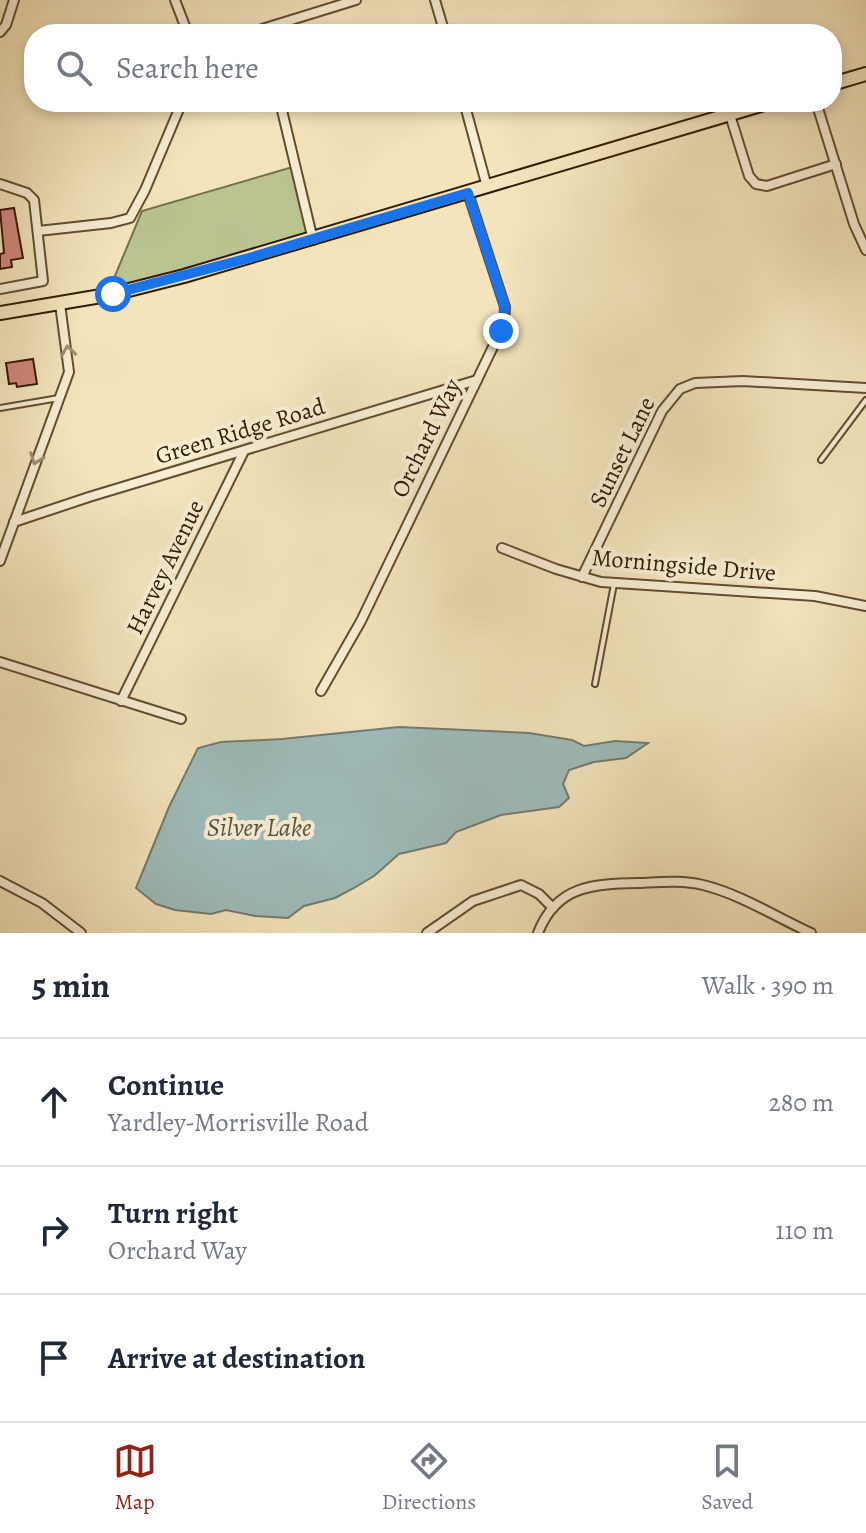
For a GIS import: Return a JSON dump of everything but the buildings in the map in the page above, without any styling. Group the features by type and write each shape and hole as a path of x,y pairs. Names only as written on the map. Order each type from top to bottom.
{"main road":[{"path":"842,81 866,74"},
{"path":"0,313 143,286 313,240 739,112"}],"street":[{"path":"0,32 6,25 14,0"},
{"path":"175,0 184,24"},
{"path":"278,24 356,0"},
{"path":"435,0 442,24"},
{"path":"38,231 130,218 178,112"},
{"path":"282,112 313,240"},
{"path":"467,112 487,187"},
{"path":"819,112 854,224 866,250"},
{"path":"730,115 749,176 756,184 767,186 836,164"},
{"path":"0,184 27,193 34,200 43,281 0,289"},
{"name":"Orchard Way","path":"321,691 361,621 501,331 505,307 468,193"},
{"path":"0,561 69,372 70,361 60,304"},
{"name":"Green Ridge Road","path":"14,522 477,380"},
{"name":"Sunset Lane","path":"582,577 662,411 680,389 695,383 743,381 866,388"},
{"name":"Harvey Avenue","path":"121,701 244,451"},
{"name":"Morningside Drive","path":"502,548 582,577 614,584 815,596 866,606"},
{"path":"0,662 181,719"},
{"path":"0,881 42,903 81,933"},
{"path":"538,933 553,908 578,890 596,884 692,883 717,889 811,933"},
{"path":"427,933 473,901 521,885 539,894 553,908"},
{"path":"784,933 789,923"}],"lane":[{"path":"0,408 59,398"},
{"path":"821,460 866,400"},
{"path":"595,684 614,584"}],"green space":[{"path":"296,166 313,240 107,295 142,211"}],"water":[{"name":"Silver Lake","path":"399,727 529,733 572,740 584,746 615,741 648,743 626,758 594,762 569,770 563,784 569,798 559,807 501,815 456,832 446,843 399,854 374,876 354,888 335,898 304,906 288,918 226,910 211,914 175,910 156,904 136,888 169,807 198,748 221,742"}],"route":[{"path":"113,294 249,258 468,193 505,307 501,331"}]}
